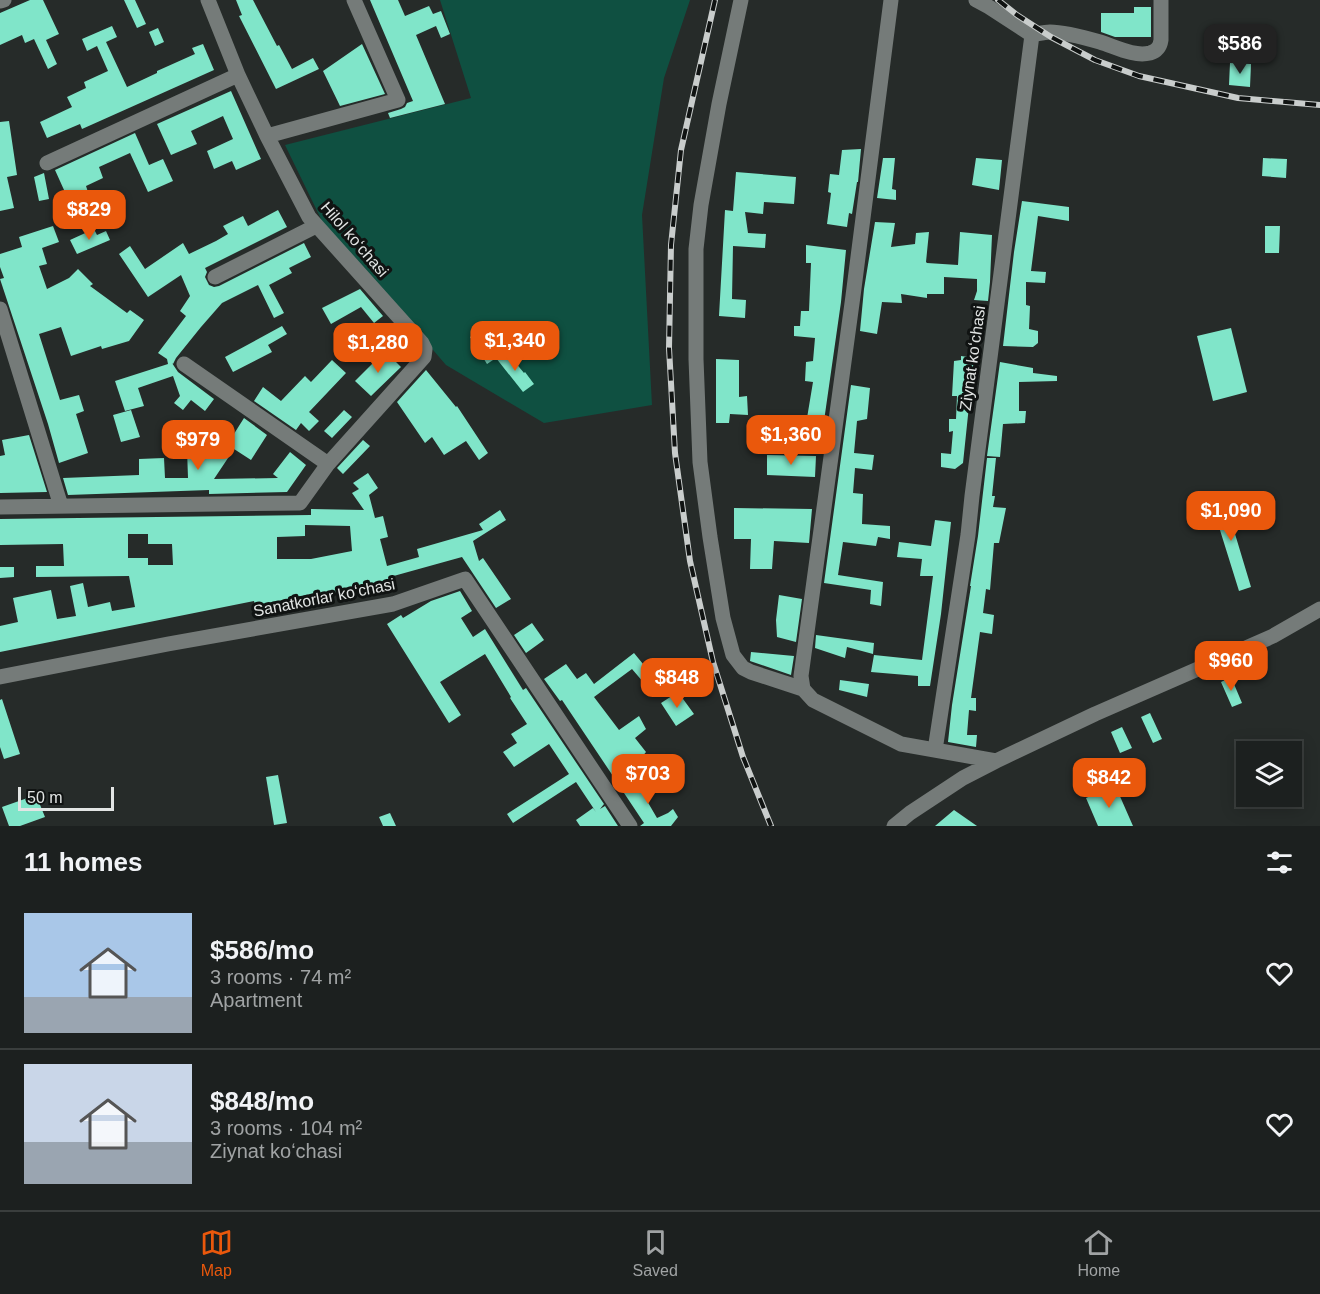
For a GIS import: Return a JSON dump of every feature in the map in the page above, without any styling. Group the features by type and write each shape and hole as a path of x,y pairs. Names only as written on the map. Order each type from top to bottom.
{"street":[{"name":"Hilol koʻchasi","path":"208,0 238,75 309,217 425,349 424,357 328,464"},
{"path":"267,136 398,100 354,0"},
{"path":"741,0 717,115 701,205 696,249 696,358 700,462 723,618 733,655 743,668 803,689 813,700 901,744 996,761"},
{"path":"803,689 801,676 891,0"},
{"path":"976,0 1032,36 1054,32 1099,42 1131,53 1143,54 1152,53 1160,46 1161,0"},
{"name":"Ziynat koʻchasi","path":"935,750 968,535 1032,36"},
{"path":"47,163 238,75"},
{"path":"215,277 316,226"},
{"path":"0,309 62,506"},
{"path":"0,507 300,503 328,464 184,364"},
{"name":"Sanatkorlar koʻchasi","path":"0,677 393,604 465,579 630,826"},
{"path":"894,826 963,778 996,761 1095,714 1273,636 1320,609"}],"green space":[{"path":"440,0 690,0 664,78 642,215 652,405 544,423 446,365 322,221 285,145 471,98"}],"building":[{"path":"30,0 43,0 59,34 46,40 57,64 48,69 34,39 25,43 22,35 0,45 0,13"},
{"path":"124,0 135,0 146,24 137,28"},
{"path":"236,0 253,0 292,69 313,58 319,69 276,89 239,16 242,15"},
{"path":"370,0 398,0 405,16 429,6 433,14 441,11 450,34 441,38 436,26 416,35 445,104 390,118 388,113 401,109 413,101"},
{"path":"1134,7 1151,7 1151,37 1115,37 1101,32 1101,13 1134,13"},
{"path":"112,26 117,37 106,42 127,87 195,54 192,48 203,44 214,70 82,129 80,124 47,138 40,122 72,107 67,97 86,88 84,82 108,71 97,46 87,51 82,39"},
{"path":"158,28 164,42 155,46 149,32"},
{"path":"362,44 385,94 340,106 323,71"},
{"path":"1230,63 1251,64 1250,87 1229,85"},
{"path":"231,91 261,159 236,170 232,161 214,169 207,151 233,139 223,116 191,131 197,144 171,155 157,124"},
{"path":"9,121 17,175 7,177 14,208 0,211 0,122"},
{"path":"135,133 149,165 163,159 173,181 148,192 130,153 99,167 103,178 86,186 88,192 69,201 55,170"},
{"path":"861,149 858,182 847,227 827,224 831,193 828,192 830,174 839,175 842,150"},
{"path":"883,158 895,158 892,189 896,190 896,200 877,198"},
{"path":"976,158 1002,160 999,190 972,185"},
{"path":"1263,158 1287,159 1286,178 1262,176"},
{"path":"736,172 796,177 794,204 764,202 763,214 745,212 748,233 766,234 765,248 733,246 732,299 746,300 745,318 719,316 725,210 733,211"},
{"path":"44,173 49,199 39,201 34,177"},
{"path":"1022,201 1069,207 1069,221 1038,216 1031,271 1046,272 1045,283 1026,282 1026,305 1030,306 1029,329 1038,331 1038,343 1033,347 1003,346"},
{"path":"278,210 287,227 205,268 207,272 205,277 209,285 219,286 304,243 311,257 289,268 292,273 269,285 284,313 274,318 258,285 222,303 176,358 172,363 178,372 214,399 205,411 191,400 183,410 174,403 180,396 173,376 138,388 144,406 125,411 115,381 168,364 167,359 158,353 186,316 180,311 190,296 181,275 148,297 119,254 130,246 145,269 183,243 189,254 216,241 228,234 223,226 243,216 248,226"},
{"path":"875,222 895,223 891,247 915,244 916,233 929,232 927,263 958,265 960,232 992,235 988,301 974,300 977,279 944,277 944,294 927,294 927,298 901,294 902,303 882,302 877,334 860,331"},
{"path":"53,226 59,242 42,248 47,264 39,266 47,289 69,278 78,269 93,284 90,286 127,313 130,310 144,320 129,341 102,349 101,346 71,356 61,327 39,334 60,400 79,395 84,411 76,414 88,453 59,463 0,279 4,278 0,267 0,254 22,247 19,237"},
{"path":"1265,226 1280,226 1279,253 1265,253"},
{"path":"94,229 97,235 106,231 110,240 77,254 70,240"},
{"path":"806,245 846,250 824,421 807,418 813,382 805,381 806,362 813,361 815,338 794,336 794,326 800,326 801,311 809,311 811,263 806,263"},
{"path":"360,289 383,316 374,323 361,307 331,324 322,308"},
{"path":"282,326 287,334 268,345 272,352 233,372 225,357"},
{"path":"1231,328 1247,392 1213,401 1197,336"},
{"path":"480,331 496,358 487,364 470,337"},
{"path":"385,351 401,367 371,396 355,381"},
{"path":"506,351 534,384 523,392 496,358"},
{"path":"961,356 974,358 963,463 955,469 941,467 941,453 951,454 953,431 949,432 949,419 956,419 957,396 952,396 954,361 961,360"},
{"path":"716,359 739,360 739,397 747,396 748,415 730,414 729,423 716,423"},
{"path":"332,360 346,373 309,412 319,421 309,431 301,423 296,430 254,401 263,387 281,401 305,376 311,382"},
{"path":"1000,362 1033,368 1033,373 1057,376 1057,381 1019,382 1019,411 1026,411 1025,423 1003,424 1000,457 987,456"},
{"path":"426,370 457,406 488,453 479,460 466,441 444,455 432,437 425,443 397,402"},
{"path":"851,385 870,388 867,419 857,421 854,453 874,455 872,470 855,468 853,493 863,494 862,524 890,526 890,539 878,537 876,546 843,542 838,575 883,582 881,606 870,604 871,590 824,583"},
{"path":"131,410 140,437 121,442 113,415"},
{"path":"344,410 352,417 332,438 324,431"},
{"path":"244,418 267,435 251,460 234,449 214,479 278,478 273,474 290,452 306,465 287,492 209,494 209,490 68,495 63,478 139,475 139,459 164,458 165,478 188,478 187,449 207,448 220,429 232,437"},
{"path":"29,435 47,492 0,493 0,456 5,455 2,440"},
{"path":"363,440 370,446 343,474 337,468"},
{"path":"767,455 816,456 815,477 767,475"},
{"path":"987,458 996,458 993,507 1006,508 999,543 994,543 990,590 986,589 983,613 994,615 992,634 980,632 971,698 976,698 976,711 969,710 967,735 977,735 976,747 948,742"},
{"path":"368,473 378,488 369,495 375,518 383,516 388,537 380,539 387,566 419,557 417,549 483,530 479,524 500,510 506,520 473,541 479,561 483,558 511,599 496,608 462,557 390,577 390,580 320,597 319,592 255,606 254,601 0,652 0,626 18,622 13,598 51,590 57,619 76,616 70,586 83,583 88,607 110,602 112,611 135,607 129,576 36,577 36,566 64,566 63,544 0,545 0,519 311,515 311,509 364,510 352,493 359,489 353,483","holes":["305,525 350,526 352,551 311,559 277,559 277,537 305,536","128,534 148,534 148,544 172,544 173,565 148,565 148,558 128,558"]},
{"path":"1223,494 1251,587 1239,591 1210,498"},
{"path":"734,508 812,509 809,543 774,541 772,569 750,569 751,539 734,539"},
{"path":"935,520 951,522 930,686 918,686 918,676 871,672 874,655 922,660 933,576 920,576 922,559 897,557 899,542 931,546"},
{"path":"0,567 14,567 14,577 0,578"},
{"path":"460,591 472,611 461,618 473,637 485,629 523,690 526,688 604,804 600,809 605,806 618,826 580,826 576,820 593,808 596,812 576,782 513,823 507,814 569,774 549,744 514,767 503,752 517,743 511,734 527,724 485,654 440,682 461,715 449,723 387,624 401,615 403,618 431,601"},
{"path":"779,595 802,599 796,642 777,637 776,620"},
{"path":"532,623 544,640 526,653 514,635"},
{"path":"816,635 874,643 873,654 847,647 845,658 815,648"},
{"path":"751,652 794,656 791,675 750,661"},
{"path":"634,653 652,675 644,683 632,669 594,697 619,730 639,716 646,729 635,738 646,752 619,785 562,700 560,701 544,679 566,664 577,679 586,673 594,684"},
{"path":"1231,677 1242,703 1232,707 1221,682"},
{"path":"840,680 869,684 867,697 839,690"},
{"path":"678,692 694,714 676,726 661,703"},
{"path":"2,699 20,754 4,759 0,747 0,700"},
{"path":"1150,713 1162,739 1153,743 1141,717"},
{"path":"1122,727 1132,748 1120,753 1111,732"},
{"path":"278,775 287,823 274,825 266,777"},
{"path":"650,776 657,787 643,794 657,818 673,809 678,817 671,826 640,826 644,823 624,793"},
{"path":"1115,785 1133,826 1098,826 1086,798"},
{"path":"36,795 45,817 20,826 9,826 2,807"},
{"path":"954,810 977,826 935,826"},
{"path":"390,813 396,826 383,826 379,817"}],"railway":[{"path":"715,0 681,150 671,245 669,348 675,453 690,561 713,662 743,757 771,826"},
{"path":"998,0 1051,37 1095,60 1139,76 1238,98 1320,105"}]}
